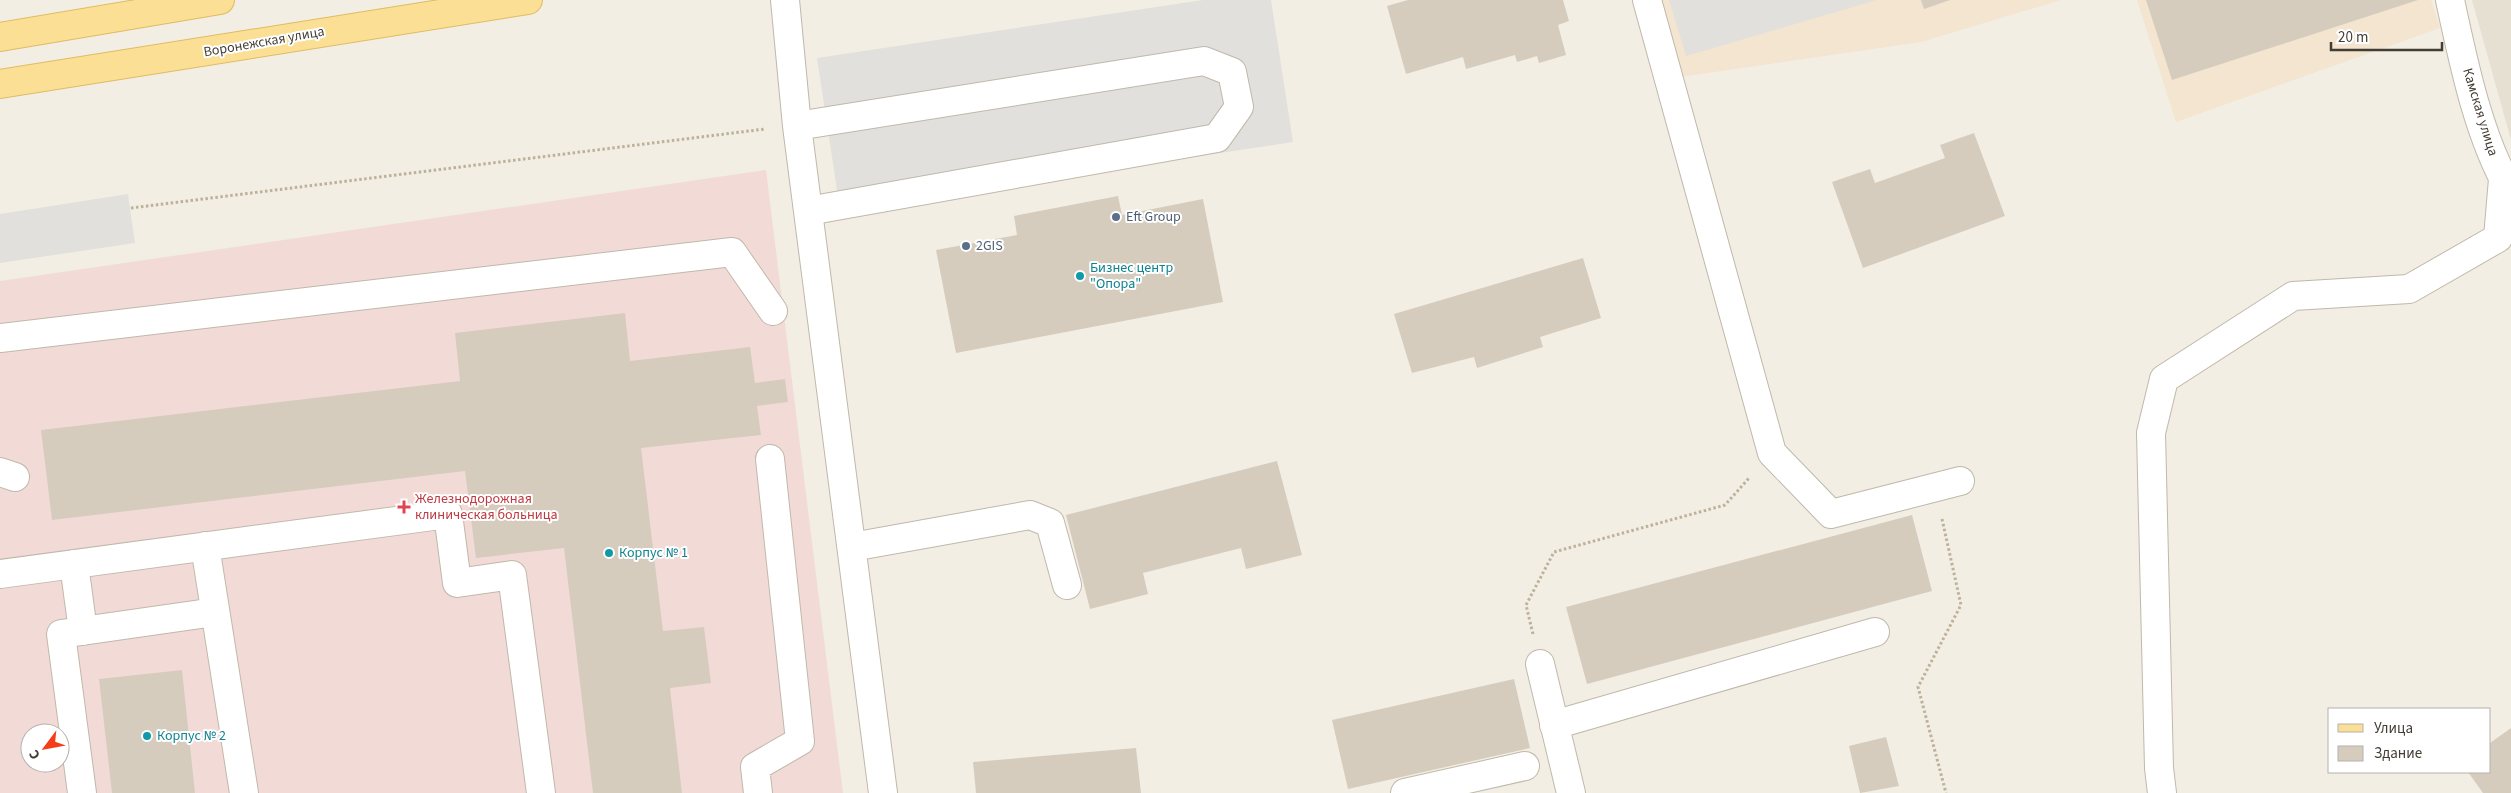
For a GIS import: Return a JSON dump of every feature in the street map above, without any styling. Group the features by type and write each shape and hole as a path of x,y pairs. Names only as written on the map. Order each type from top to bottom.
{"main road":[{"path":"0,37 220,0"},
{"name":"Воронежская улица","path":"0,84 528,0"}],"street":[{"path":"785,0 797,126 883,793"},
{"path":"1647,0 1772,453 1831,514 1960,481"},
{"name":"Камская улица","path":"2450,0 2459,41 2487,142 2507,186"},
{"path":"797,126 1204,61 1232,72 1239,107 1217,138 808,211"},
{"path":"2162,793 2159,768 2151,433 2164,378 2293,296 2409,289 2505,246 2507,186"},
{"path":"0,338 732,252 773,312"},
{"path":"758,793 755,767 800,741 770,459"},
{"path":"0,574 448,514 456,583 512,575 541,793"},
{"path":"852,547 1030,515 1050,523 1067,585"},
{"path":"205,546 244,793"},
{"path":"74,564 83,631"},
{"path":"82,793 61,634 215,612"},
{"path":"1554,725 1876,632"},
{"path":"1540,664 1571,793"},
{"path":"1406,793 1525,766"}],"path":[{"path":"131,208 797,126"},
{"path":"1540,664 1526,605 1554,552 1725,505 1772,453"},
{"path":"1934,487 1961,605 1918,687 1946,793"}],"shaded area":[{"path":"1203,0 1271,0 1293,142 840,210 817,58"},
{"path":"1652,0 2061,0 1921,42 1680,77"},
{"path":"1669,0 1877,0 1686,56"},
{"path":"2137,0 2431,0 2440,28 2176,122"},
{"path":"2472,0 2511,0 2511,140"},
{"name":"Железнодорожная клиническая больница","path":"766,170 843,793 0,793 0,281"},
{"path":"128,194 135,243 0,263 0,214"}],"building":[{"path":"1408,0 1563,0 1569,21 1558,25 1566,55 1539,63 1537,56 1517,62 1515,55 1466,69 1463,57 1406,74 1387,6"},
{"path":"1921,0 1950,0 1924,9"},
{"path":"2146,0 2418,0 2172,80"},
{"path":"1974,133 2005,216 1863,268 1832,182 1870,169 1875,183 1945,158 1940,145"},
{"name":"Бизнес центр \"Опора\"","path":"1118,196 1122,215 1203,199 1223,302 956,353 936,250 1017,235 1014,216"},
{"path":"1583,258 1601,318 1540,337 1543,347 1477,368 1474,357 1412,373 1394,314"},
{"name":"Корпус № 1","path":"625,313 630,361 750,347 755,383 785,379 788,402 757,406 761,435 641,448 663,631 704,627 711,683 670,688 682,793 593,793 564,548 476,558 465,471 52,520 41,430 460,381 455,333"},
{"path":"1277,461 1302,555 1246,569 1241,548 1143,573 1148,594 1090,609 1066,515"},
{"path":"1912,515 1932,591 1587,684 1566,607"},
{"name":"Корпус № 2","path":"182,670 195,793 112,793 99,679"},
{"path":"1514,679 1530,748 1348,789 1332,720"},
{"path":"2511,728 2511,793 2483,793 2469,773 2491,773 2491,742"},
{"path":"1886,737 1899,786 1860,793 1849,746"},
{"path":"1136,748 1141,793 976,793 973,762"}],"place":[{"name":"Eft Group","path":"1116,217"},
{"name":"2GIS","path":"966,246"},
{"name":"Бизнес центр \"Опора\"","path":"1080,276"},
{"name":"Железнодорожная клиническая больница","path":"404,507"},
{"name":"Корпус № 1","path":"609,553"},
{"name":"Корпус № 2","path":"147,736"}]}
